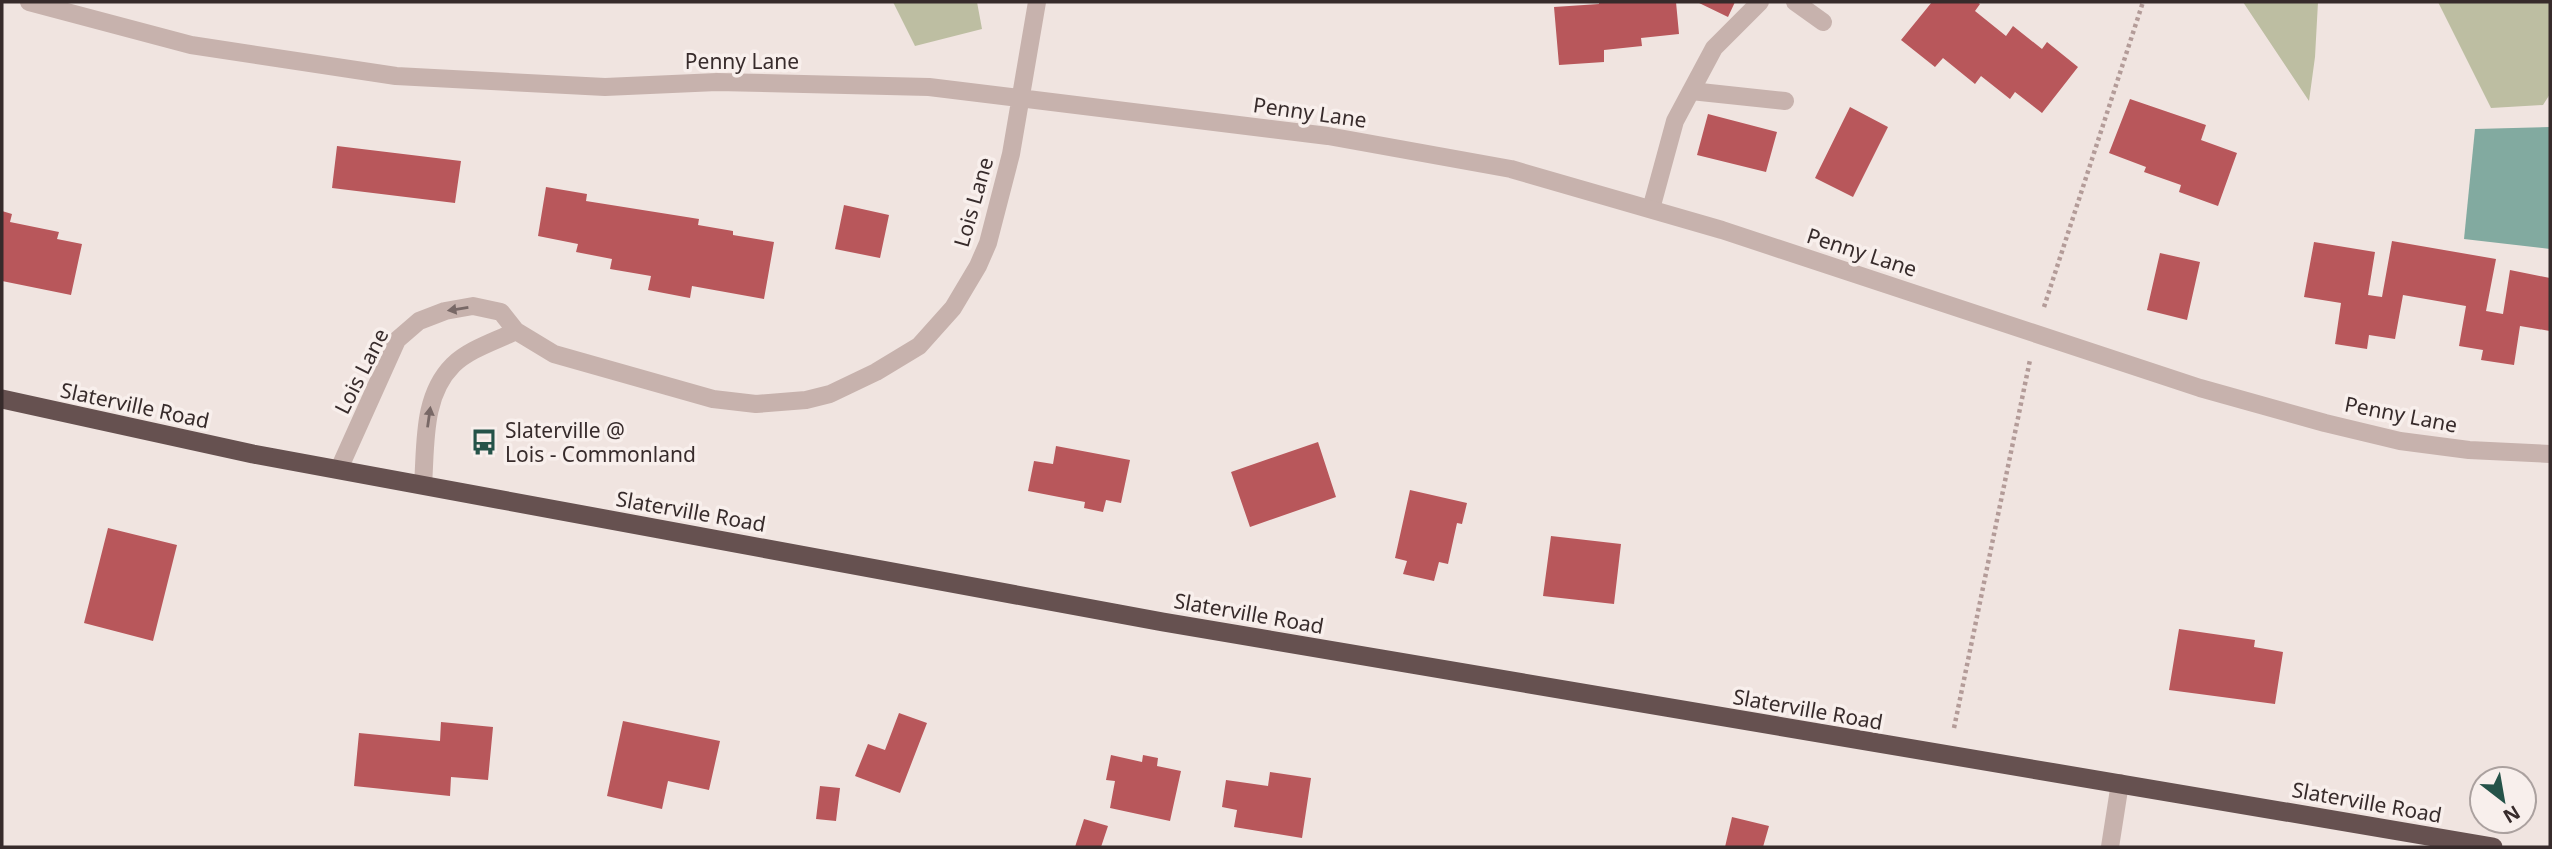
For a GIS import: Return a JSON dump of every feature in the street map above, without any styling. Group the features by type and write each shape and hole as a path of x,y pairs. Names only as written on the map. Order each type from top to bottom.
{"highway":[{"name":"Slaterville Road","path":"2,399 253,454 1163,622 2493,847"}],"street":[{"name":"Penny Lane","path":"30,2 191,45 396,76 605,87 717,82 929,87 1328,135 1511,169 1651,209 2200,388 2325,423 2400,441 2469,450 2550,454"},
{"name":"Lois Lane","path":"339,469 397,340 419,321 445,311 473,306 501,312 516,331 554,354 713,399 756,404 806,400 830,394 876,372 919,346 953,308 988,243 1011,154 1037,2"},
{"path":"1651,209 1675,121 1714,48 1760,2"},
{"path":"1795,2 1823,22"},
{"path":"1691,91 1786,101"},
{"path":"423,485 429,409 438,384 454,364 516,331"},
{"path":"2109,847 2120,783"}],"path":[{"path":"1948,756 2035,333 2143,2"}],"green space":[{"path":"893,2 977,2 982,29 915,46"},
{"path":"2243,2 2318,2 2309,101"},
{"path":"2438,2 2550,2 2550,94 2543,105 2491,108"}],"water":[{"path":"2550,127 2550,249 2464,239 2475,129"}],"building":[{"path":"1599,2 1676,2 1679,34 1641,38 1642,46 1604,50 1604,62 1559,65 1554,7"},
{"path":"1697,2 1735,2 1728,17"},
{"path":"1932,2 1977,2 1980,4 1975,11 2006,36 2013,26 2042,49 2047,42 2078,67 2042,113 2015,92 2010,99 1981,76 1975,84 1943,58 1935,67 1901,40"},
{"path":"2130,99 2206,125 2201,140 2237,153 2218,206 2179,192 2181,185 2144,172 2146,167 2109,153"},
{"path":"1850,107 1888,127 1853,197 1815,178"},
{"path":"1708,114 1777,132 1766,172 1697,155"},
{"path":"337,146 461,161 455,203 332,188"},
{"path":"546,187 587,194 586,201 699,219 698,225 733,231 733,235 774,242 764,299 692,286 690,298 648,290 651,276 610,269 612,259 576,252 578,244 538,236"},
{"path":"844,205 889,215 880,258 835,249"},
{"path":"2,211 12,214 10,222 59,232 57,239 82,244 71,295 2,281"},
{"path":"2392,241 2496,259 2486,311 2503,314 2510,270 2550,278 2550,331 2520,326 2514,365 2481,360 2483,350 2459,346 2466,306 2403,295 2395,339 2369,335 2367,349 2335,344 2341,303 2304,297 2314,242 2375,252 2368,295 2382,297"},
{"path":"2160,253 2200,262 2187,320 2147,310"},
{"path":"1318,442 1336,497 1250,527 1231,472"},
{"path":"1056,446 1130,460 1121,503 1106,500 1103,512 1084,508 1085,502 1028,491 1034,461 1053,464"},
{"path":"1410,490 1467,503 1462,524 1457,523 1448,564 1439,562 1434,581 1403,574 1407,561 1395,558"},
{"path":"108,528 177,545 153,641 84,623"},
{"path":"1551,536 1621,544 1614,604 1543,596"},
{"path":"2179,629 2255,640 2254,647 2283,652 2275,704 2169,690"},
{"path":"899,713 927,723 900,793 855,776 868,744 885,750"},
{"path":"623,721 720,741 709,790 668,781 662,809 607,796"},
{"path":"441,722 493,727 488,780 451,777 450,796 354,786 359,733 440,741"},
{"path":"1111,755 1142,762 1143,755 1158,758 1157,766 1181,771 1170,821 1110,808 1115,781 1106,780"},
{"path":"1270,772 1311,778 1302,838 1234,827 1237,810 1222,807 1226,780 1268,786"},
{"path":"820,786 840,788 836,821 816,819"},
{"path":"1732,817 1769,826 1763,847 1725,847"},
{"path":"1084,819 1108,826 1101,847 1075,847"}],"place":[{"name":"Slaterville @ Lois - Commonland","path":"484,442"}]}
